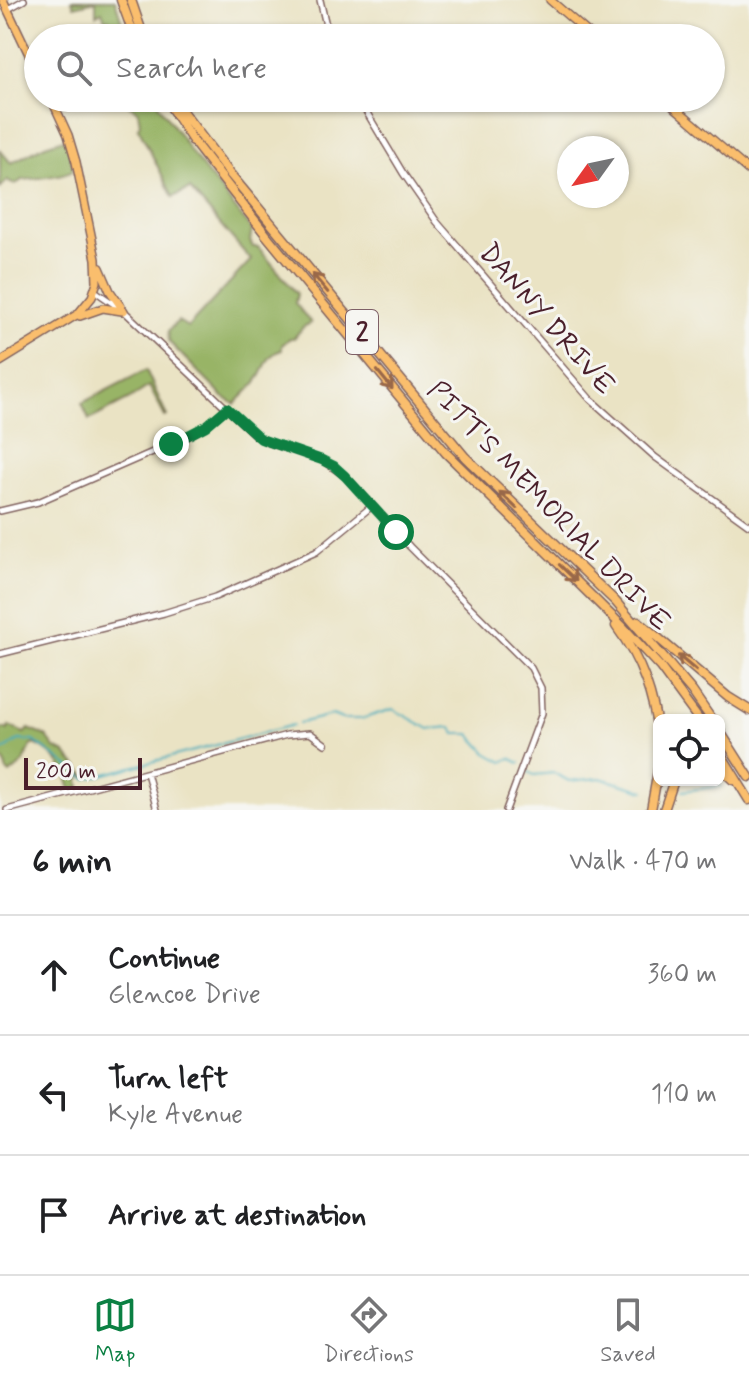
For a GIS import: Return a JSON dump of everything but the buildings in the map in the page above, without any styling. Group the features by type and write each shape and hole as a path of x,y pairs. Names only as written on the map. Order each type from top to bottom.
{"highway":[{"path":"121,0 130,24"},
{"path":"131,0 139,24"},
{"name":"PITT'S MEMORIAL DRIVE","path":"174,112 267,236 436,441 477,486 660,667 695,714"},
{"name":"PITT'S MEMORIAL DRIVE","path":"183,112 231,175 465,457 615,601 675,670 708,714"},
{"path":"593,598 636,656 648,684 654,714"},
{"path":"615,601 728,697 749,710"},
{"path":"725,739 749,777"},
{"path":"725,760 749,800"},
{"path":"725,772 743,789"},
{"path":"651,810 655,786"},
{"path":"664,810 672,786"}],"main road":[{"path":"3,0 24,45"},
{"path":"550,0 578,24"},
{"path":"0,362 74,317 86,306 95,291 98,274 96,259 76,162 57,112"},
{"path":"680,112 749,171"},
{"path":"96,259 108,287 124,311"},
{"path":"74,317 103,308 124,311"}],"street":[{"path":"7,10 24,0"},
{"path":"320,0 326,24"},
{"name":"DANNY DRIVE","path":"366,112 437,222 590,399 655,457 749,525"},
{"path":"95,291 124,311 261,439 328,462 345,476 410,547 523,658 538,680 543,700 541,721 506,810"},
{"path":"0,511 35,503 180,440 206,426 227,408"},
{"path":"0,654 215,597 316,552 372,506"},
{"path":"7,810 300,733 313,734 325,744"},
{"path":"147,773 157,810"}],"green space":[{"path":"72,0 115,0 123,24 110,24 102,11 96,15 96,1 74,6"},
{"path":"138,112 164,112 252,230 250,241 253,247 258,247 297,294 295,303 311,323 271,356 257,381 235,404 223,397 169,342 168,331 178,321 188,327 251,260 190,189 173,197 138,127"},
{"path":"64,139 73,170 56,176 22,180 16,184 8,180 0,188 0,150 11,163"},
{"path":"146,370 167,416 149,386 89,420 82,403"},
{"path":"9,726 24,733 29,729 46,736 88,778 82,773 80,787 71,789 58,762 35,744 24,762 10,774 5,762 0,759 0,731 3,728 8,730"}],"waterway":[{"path":"299,723 332,715 342,719 361,719 393,709 429,729 452,727 455,734 470,734 487,753 503,762 510,758 520,763"},
{"path":"0,753 19,740 34,741 86,779 293,725"},
{"path":"527,771 534,775 554,773 569,781 600,778 645,791"},
{"path":"683,791 721,786"}],"route":[{"path":"171,444 206,426 227,408 261,439 334,466 396,532"}]}
